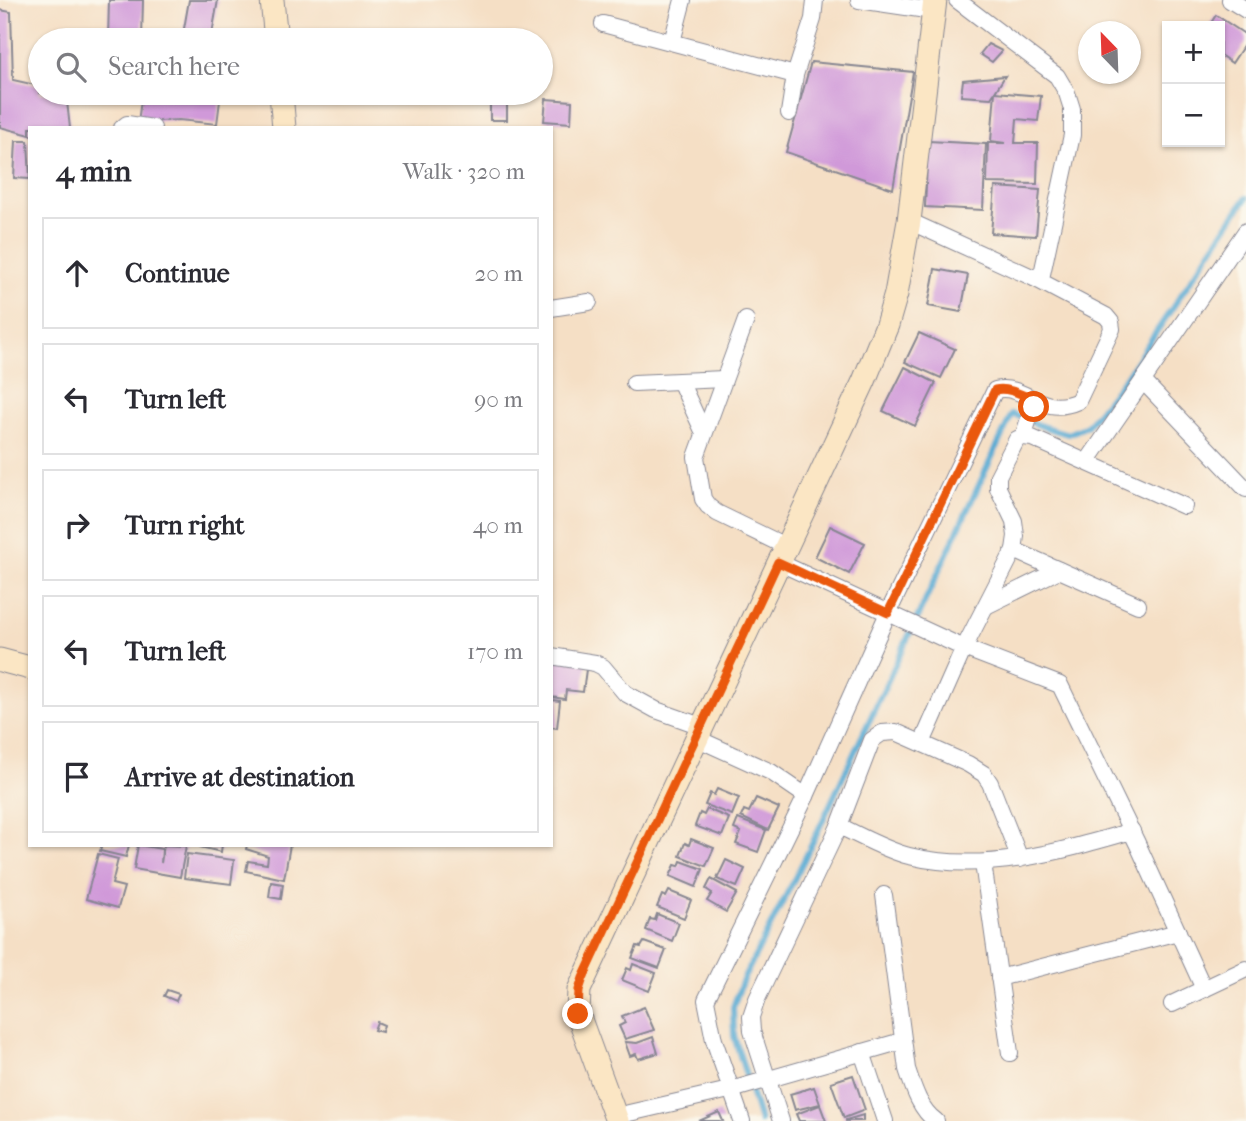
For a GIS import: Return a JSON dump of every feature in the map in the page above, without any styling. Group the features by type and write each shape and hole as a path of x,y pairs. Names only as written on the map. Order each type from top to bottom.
{"street":[{"path":"272,0 275,28"},
{"path":"672,42 683,0"},
{"path":"789,113 795,75 813,19 815,0"},
{"path":"859,0 934,5 909,220 896,294 887,325 863,381 579,990 578,1014 616,1119 735,1089 902,1041"},
{"path":"957,0 1057,76 1072,109 1072,135 1042,274 1034,278"},
{"path":"1230,0 1246,10"},
{"path":"603,24 795,75"},
{"path":"282,105 284,126"},
{"path":"742,1121 735,1089 714,1040 706,1000 895,617 995,390 1011,390 1035,404 1053,407 1067,406 1078,401 1112,329 1106,316 1034,278 909,220"},
{"path":"1087,463 1246,231"},
{"path":"553,308 589,302"},
{"path":"746,320 696,457 703,499 717,513 781,554 895,617 964,648 1060,685 1132,831 1204,989"},
{"path":"634,383 724,379"},
{"path":"680,381 704,433"},
{"path":"1143,381 1246,489"},
{"path":"922,743 964,648 1014,550 1014,521 998,488 998,476 1017,439 1024,432 1035,404"},
{"path":"1024,432 1184,506"},
{"path":"1014,550 1139,605"},
{"path":"986,606 1059,570"},
{"path":"553,656 595,663 603,667 625,693 771,772 806,796"},
{"path":"0,660 28,667"},
{"path":"781,1121 763,1081 752,1031 753,1010 839,826 872,740 882,733 896,732 968,764 984,774 1020,859"},
{"path":"839,826 907,856 946,862 983,863 1020,859 1073,848 1132,831"},
{"path":"983,863 1010,1053"},
{"path":"884,895 907,1069 916,1095 936,1121"},
{"path":"999,978 1178,932"},
{"path":"1172,1004 1246,969"},
{"path":"862,1052 885,1121"}],"building":[{"path":"109,0 143,0 142,28 108,28"},
{"path":"189,0 218,0 213,28 184,28"},
{"path":"0,10 11,12 13,80 28,83 28,105 67,105 70,126 28,126 28,134 0,127"},
{"path":"1216,15 1225,21 1212,21"},
{"path":"1225,21 1246,35 1246,42 1232,63 1225,58"},
{"path":"988,44 1002,51 992,62 980,54"},
{"path":"811,62 913,72 893,189 786,152"},
{"path":"1005,76 991,98 961,96 963,80"},
{"path":"995,92 1041,96 1038,121 1017,119 1015,143 1038,143 1037,184 987,183 988,143 1005,143 991,141"},
{"path":"553,100 572,101 571,123 544,121 545,105 553,105"},
{"path":"140,105 219,105 217,124 179,120 138,122"},
{"path":"490,105 507,105 507,120 490,120"},
{"path":"16,141 28,141 28,179 14,178"},
{"path":"928,141 986,144 983,210 925,207"},
{"path":"995,187 1040,190 1036,236 991,233"},
{"path":"935,269 968,275 961,312 928,306"},
{"path":"919,333 955,349 941,378 905,362"},
{"path":"905,367 936,383 915,426 883,411"},
{"path":"830,526 865,543 849,574 815,557"},
{"path":"553,658 587,662 583,692 566,690 565,699 553,697"},
{"path":"553,700 560,701 557,728 553,727"},
{"path":"717,789 739,798 732,815 705,805 710,793 714,795"},
{"path":"756,798 779,808 768,830 741,817 744,810 749,812"},
{"path":"707,809 729,818 722,836 695,826 700,813 704,815"},
{"path":"738,819 766,830 758,852 736,844 741,832 734,829"},
{"path":"691,839 714,848 706,866 680,856 685,843 689,845"},
{"path":"101,847 128,847 126,857 100,851"},
{"path":"138,847 162,849 161,863 164,847 186,847 180,877 134,869"},
{"path":"200,847 222,847 221,852"},
{"path":"290,847 284,879 246,871 248,861 267,864 268,856 246,849"},
{"path":"98,854 118,859 112,884 124,887 118,908 86,899"},
{"path":"187,854 234,860 231,884 184,878"},
{"path":"726,860 745,869 737,887 717,879"},
{"path":"681,861 703,869 696,887 670,876 675,865 679,866"},
{"path":"711,879 737,893 726,912 707,901 712,893 706,889"},
{"path":"271,882 283,884 281,899 269,897"},
{"path":"669,891 691,900 684,918 657,907 662,895 666,897"},
{"path":"657,914 679,923 672,941 646,930 650,919 655,920"},
{"path":"644,942 666,950 659,968 632,958 637,946 641,947"},
{"path":"633,964 656,973 649,991 622,980 627,968 631,970"},
{"path":"167,990 179,994 176,1001 164,996"},
{"path":"644,1007 654,1030 625,1039 619,1026 625,1023 622,1016"},
{"path":"377,1022 384,1025 382,1032 374,1030"},
{"path":"653,1037 658,1053 638,1059 636,1054 630,1056 625,1042 637,1043"},
{"path":"853,1075 865,1110 844,1118 831,1082"},
{"path":"814,1087 820,1104 795,1110 790,1094"},
{"path":"820,1105 826,1121 799,1121 796,1114"},
{"path":"719,1112 723,1121 699,1121"},
{"path":"863,1115 863,1121 846,1121 846,1120"}],"waterway":[{"path":"760,1121 734,1036 733,1007 742,982 809,850 1012,414 1068,434 1087,426 1128,374 1246,198"}],"route":[{"path":"578,1014 579,990 583,978 778,562 888,613 995,390 1011,390 1035,400 1034,407"}]}
